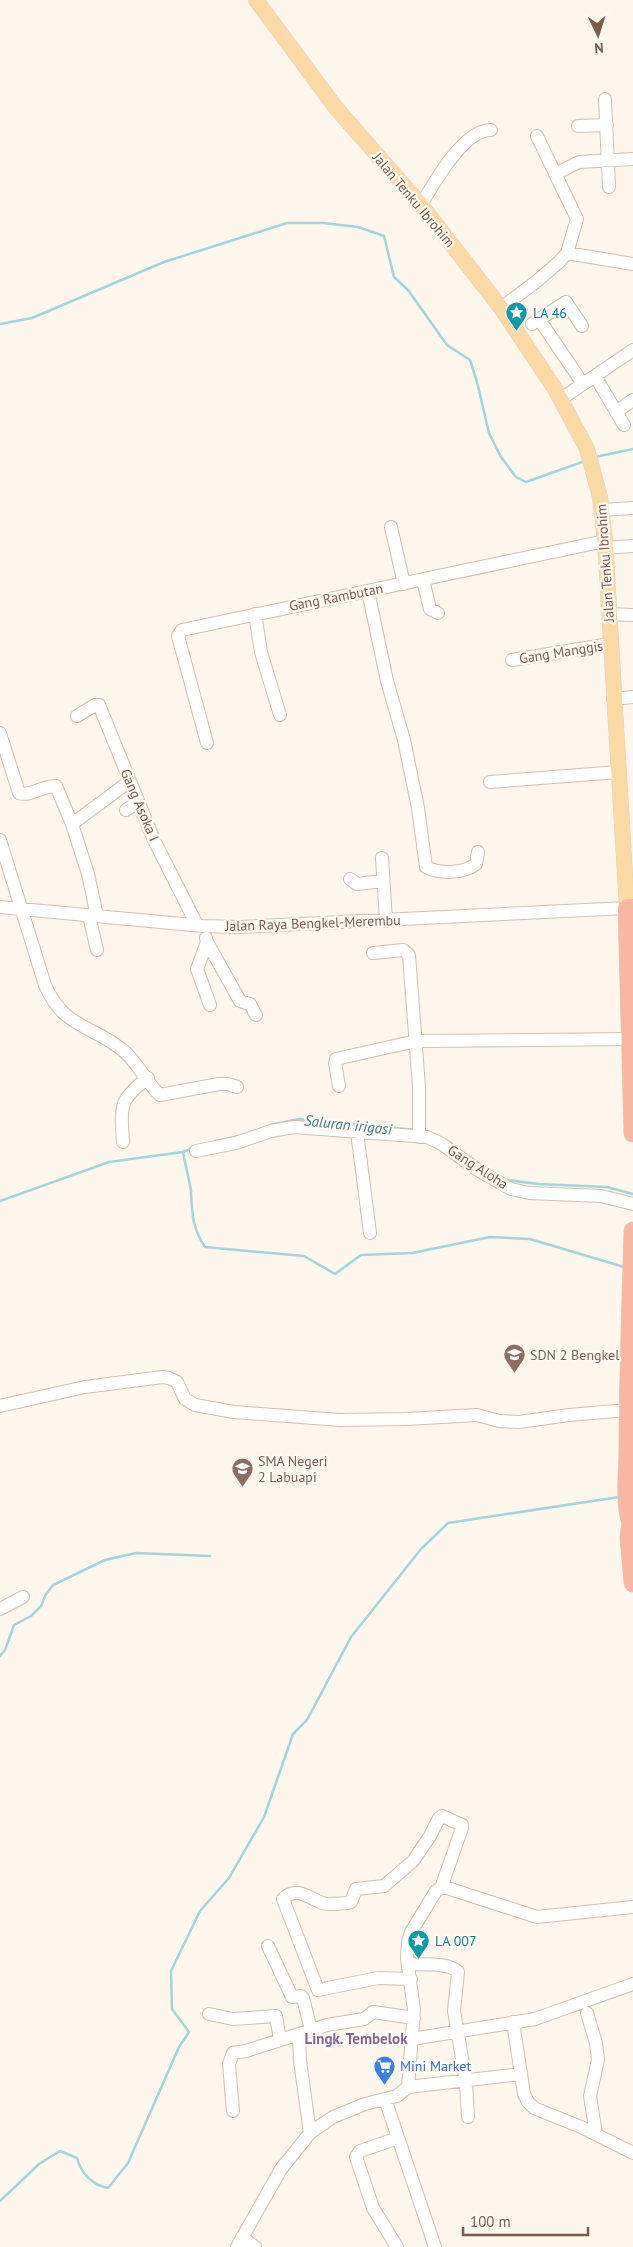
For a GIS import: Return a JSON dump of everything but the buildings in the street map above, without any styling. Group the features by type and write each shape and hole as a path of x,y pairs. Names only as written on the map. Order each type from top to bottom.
{"highway":[{"path":"630,908 633,1134"},
{"path":"633,1231 628,1410 628,1489 631,1520 629,1537 633,1583"}],"main road":[{"name":"Jalan Tenku Ibrohim","path":"256,0 336,108 421,205 501,308 561,399 587,449 602,510 618,772 630,908"}],"street":[{"path":"605,99 609,187"},
{"path":"578,126 607,125"},
{"path":"421,205 436,180 466,142 476,134 491,130"},
{"path":"501,308 544,275 567,252 577,219 537,136"},
{"path":"555,174 579,162 633,159"},
{"path":"567,252 633,264"},
{"path":"582,326 566,302 536,321 583,384"},
{"path":"561,399 633,350"},
{"path":"595,376 624,424"},
{"path":"616,412 633,400"},
{"path":"602,510 633,508"},
{"path":"392,526 404,584"},
{"name":"Gang Rambutan","path":"207,743 179,633 185,628 605,545 633,546"},
{"path":"423,580 430,609 438,613"},
{"path":"368,591 387,681 404,740 418,808 426,866 436,872 471,868 476,864 478,852"},
{"path":"255,614 261,652 280,715"},
{"path":"609,614 633,615"},
{"name":"Gang Manggis","path":"512,660 610,644"},
{"path":"614,699 633,697"},
{"name":"Gang Asoka I","path":"77,716 96,705 99,706 154,840 240,1001 250,1004 256,1015"},
{"path":"0,734 19,792 24,794 48,786 56,786 72,824 90,882 97,950"},
{"path":"490,782 618,772"},
{"path":"72,824 130,781"},
{"path":"126,810 138,802"},
{"path":"0,840 45,985 54,1003 66,1017 121,1049 148,1078 158,1093 162,1095 220,1084 237,1087"},
{"path":"382,858 386,921"},
{"path":"350,880 357,884 383,881"},
{"name":"Jalan Raya Bengkel-Merembu","path":"0,907 200,926 277,927 630,908"},
{"path":"207,942 197,969 210,1004"},
{"path":"373,953 403,950 408,953 419,1087 419,1133"},
{"path":"339,1086 336,1060 416,1041 631,1038"},
{"path":"123,1142 121,1112 124,1100 133,1089 148,1078"},
{"name":"Gang Aloha","path":"196,1151 236,1143 271,1131 294,1127 357,1132 419,1133 433,1139 476,1170 511,1189 529,1193 600,1196 633,1204"},
{"path":"357,1132 370,1233"},
{"path":"0,1406 85,1387 166,1377 177,1382 185,1399 195,1405 234,1412 340,1420 477,1415 499,1421 519,1422 628,1410"},
{"path":"0,1608 22,1597"},
{"path":"408,2087 414,2018 411,1979 407,1949 411,1932 432,1896 441,1888 462,1828 462,1825 442,1816 438,1818 430,1836 414,1861 384,1886 356,1889 351,1902 348,1903 321,1903 304,1893 284,1897 283,1901 319,1994 378,1978 411,1979"},
{"path":"441,1888 451,1889 536,1917 633,1907"},
{"path":"268,1946 292,1997 303,1998 305,2032 300,2062 310,2133"},
{"path":"409,1964 440,1966 457,1970 454,2011 466,2082 468,2117"},
{"path":"412,2039 535,2019 633,1984"},
{"path":"232,2111 230,2055 337,2022 364,2019 374,2012 414,2018"},
{"path":"587,2013 596,2043 598,2060 590,2096 596,2134"},
{"path":"209,2014 233,2019 276,2016 280,2040"},
{"path":"513,2022 524,2094 528,2102 534,2108 596,2134 633,2153"},
{"path":"255,2247 239,2242 281,2169 310,2133 323,2122 343,2113 400,2095 408,2087 466,2082 521,2074"},
{"path":"385,2099 435,2247"},
{"path":"396,2247 372,2208 356,2157 360,2151 398,2138"}],"waterway":[{"path":"0,324 32,318 164,262 287,223 323,223 358,227 384,236 394,277 408,290 447,345 470,360 489,433 501,457 516,477 526,482 585,461"},
{"path":"595,457 633,449"},
{"name":"Saluran irigasi","path":"270,1125 299,1119 416,1130"},
{"name":"Saluran irigasi","path":"215,1141 239,1136"},
{"name":"Saluran irigasi","path":"0,1201 109,1162 183,1152 193,1148"},
{"path":"183,1152 191,1191 193,1220 197,1233 205,1247 304,1256 335,1274 361,1255 412,1253 490,1237 530,1239 624,1267"},
{"name":"Saluran irigasi","path":"507,1180 538,1184 607,1187 633,1194"},
{"path":"0,2201 39,2164 60,2151 77,2158 81,2169 88,2178 108,2188 128,2163 179,2047 189,2032 172,2009 171,1971 200,1911 229,1878 264,1817 293,1734 307,1720 351,1637 421,1549 448,1523 619,1497"},
{"path":"0,1656 5,1650 14,1625 31,1616 41,1606 46,1594 53,1585 105,1560 136,1553 210,1556"}],"place":[{"name":"LA 46","path":"517,332"},
{"name":"SDN 2 Bengkel","path":"514,1374"},
{"name":"SMA Negeri 2 Labuapi","path":"242,1488"},
{"name":"LA 007","path":"419,1960"},
{"name":"Mini Market","path":"384,2085"}],"district":[{"name":"Lingk. Tembelok","path":"356,2039"}]}
